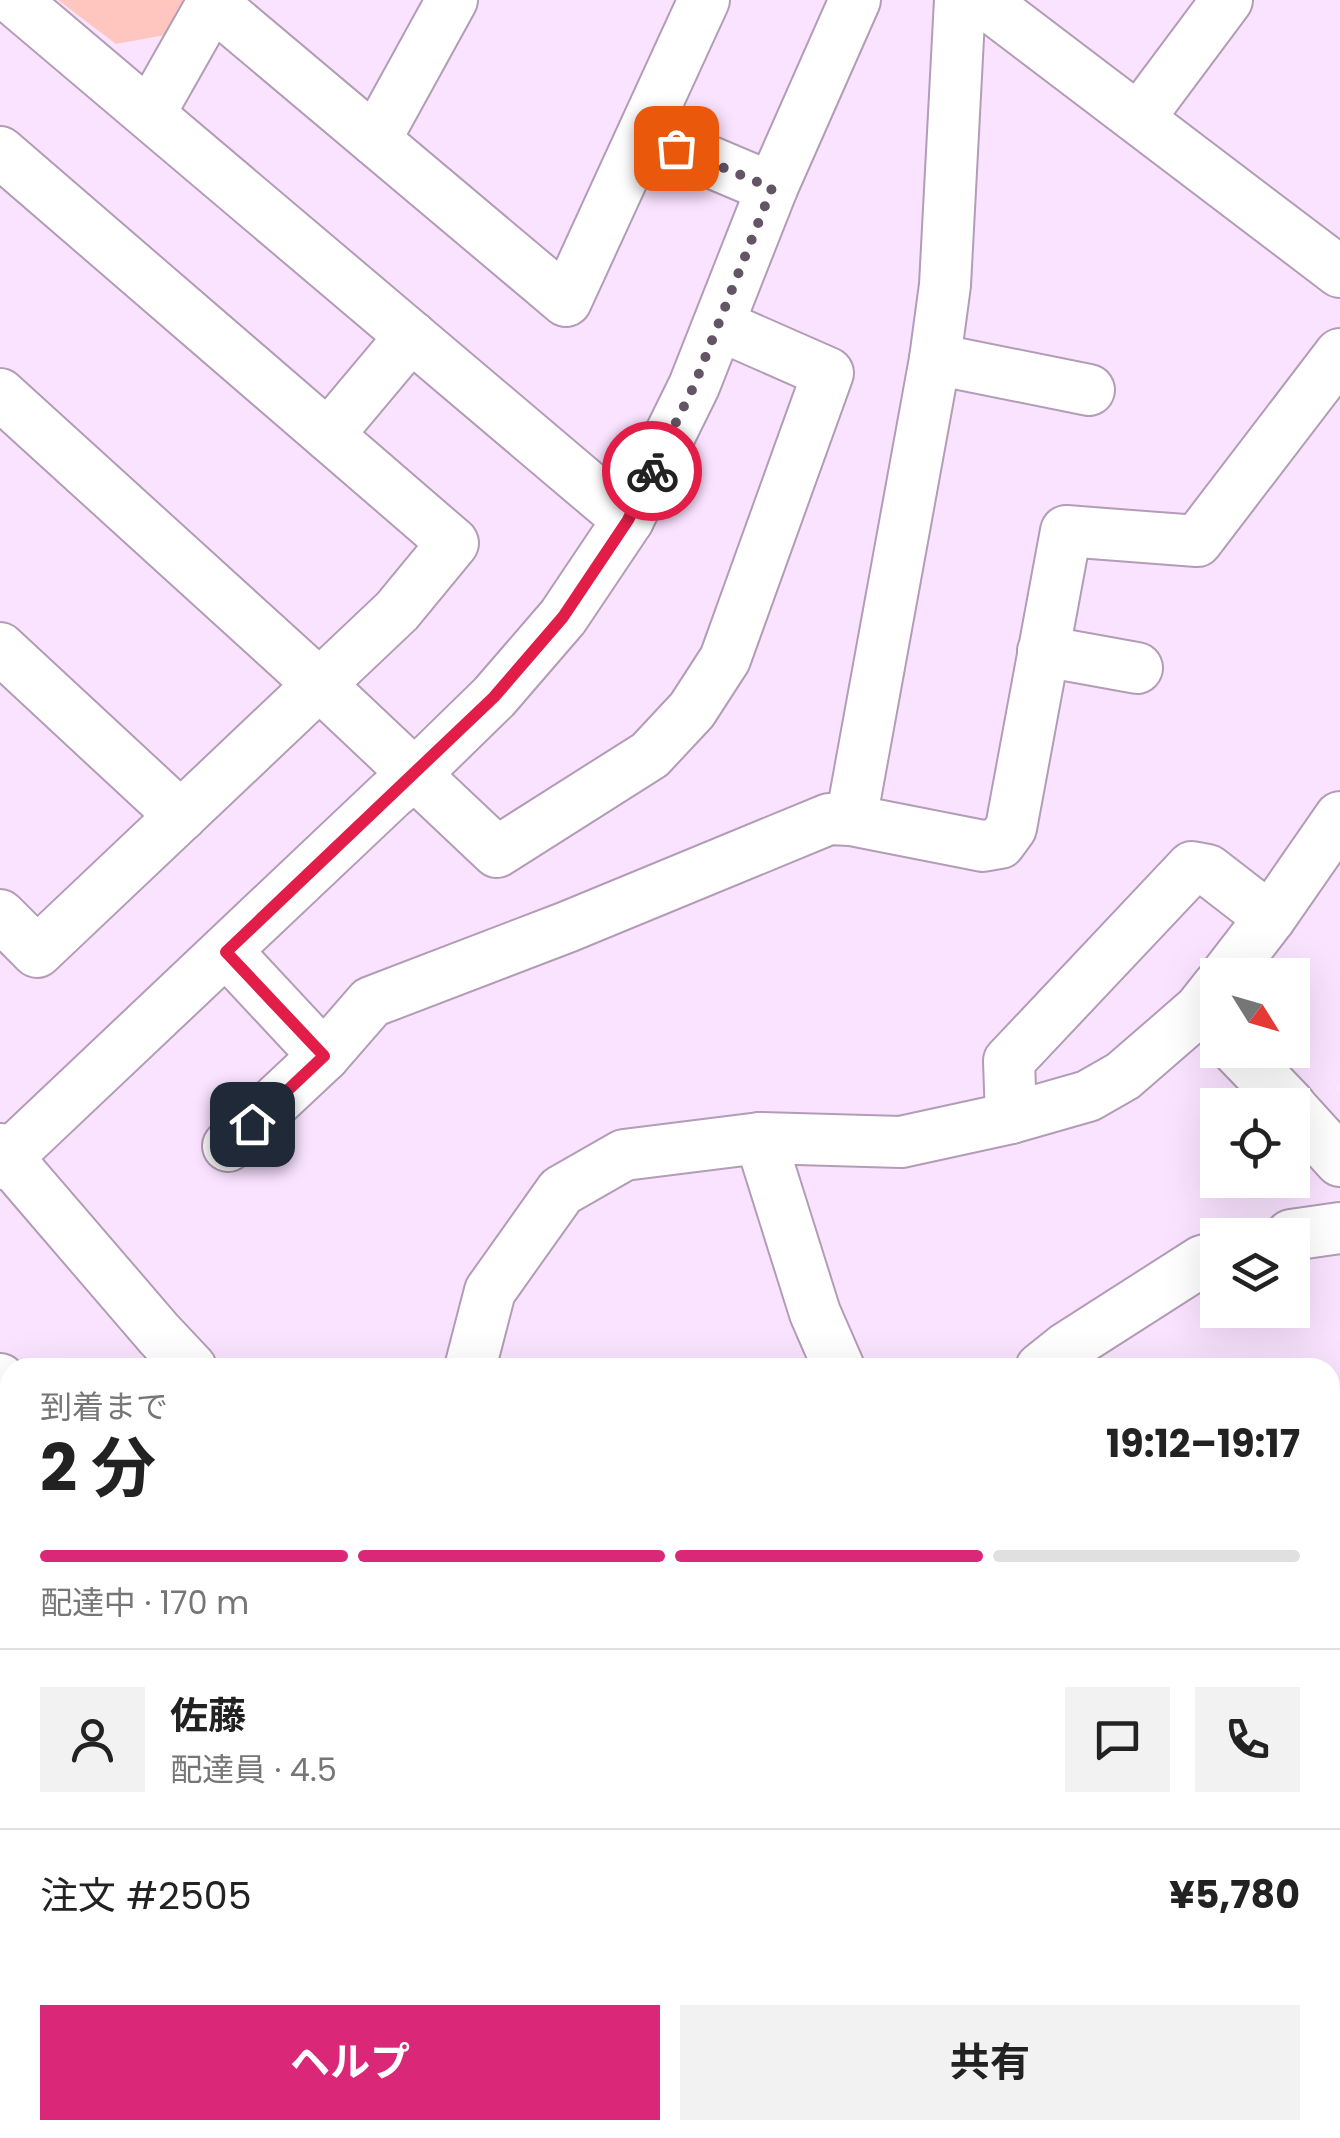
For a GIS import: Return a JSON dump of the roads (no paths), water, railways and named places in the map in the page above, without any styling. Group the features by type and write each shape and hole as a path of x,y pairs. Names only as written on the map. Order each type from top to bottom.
{"street":[{"path":"14,0 628,520"},
{"path":"375,140 452,0"},
{"path":"150,113 213,2 566,301 704,0"},
{"path":"182,1358 2,1157 414,776 494,697 563,617 628,520 694,386 772,188 855,0"},
{"path":"851,820 945,285 960,0"},
{"path":"982,0 1340,272"},
{"path":"1139,118 1227,0"},
{"path":"644,134 772,188"},
{"path":"0,152 454,543 397,611 37,952 0,915"},
{"path":"0,394 320,684 497,852 650,755 692,710 725,659 828,373 719,325"},
{"path":"328,436 411,336"},
{"path":"228,1146 324,1056 371,1002 829,819 982,846 1000,842 1011,828 1066,531 1196,542 1340,354"},
{"path":"935,359 1089,390"},
{"path":"0,648 181,816"},
{"path":"1044,652 1137,668"},
{"path":"1243,958 1340,817"},
{"path":"1012,1118 1009,1061 1192,866 1208,870 1270,918"},
{"path":"226,952 324,1056"},
{"path":"473,1358 490,1291 561,1191 624,1156 760,1138 901,1142 1012,1118 1088,1096 1123,1076 1200,1012"},
{"path":"1254,1068 1274,1088"},
{"path":"1310,1127 1340,1161"},
{"path":"760,1138 815,1313 835,1358"},
{"path":"1310,1232 1340,1228"},
{"path":"1054,1358 1200,1262"}]}
